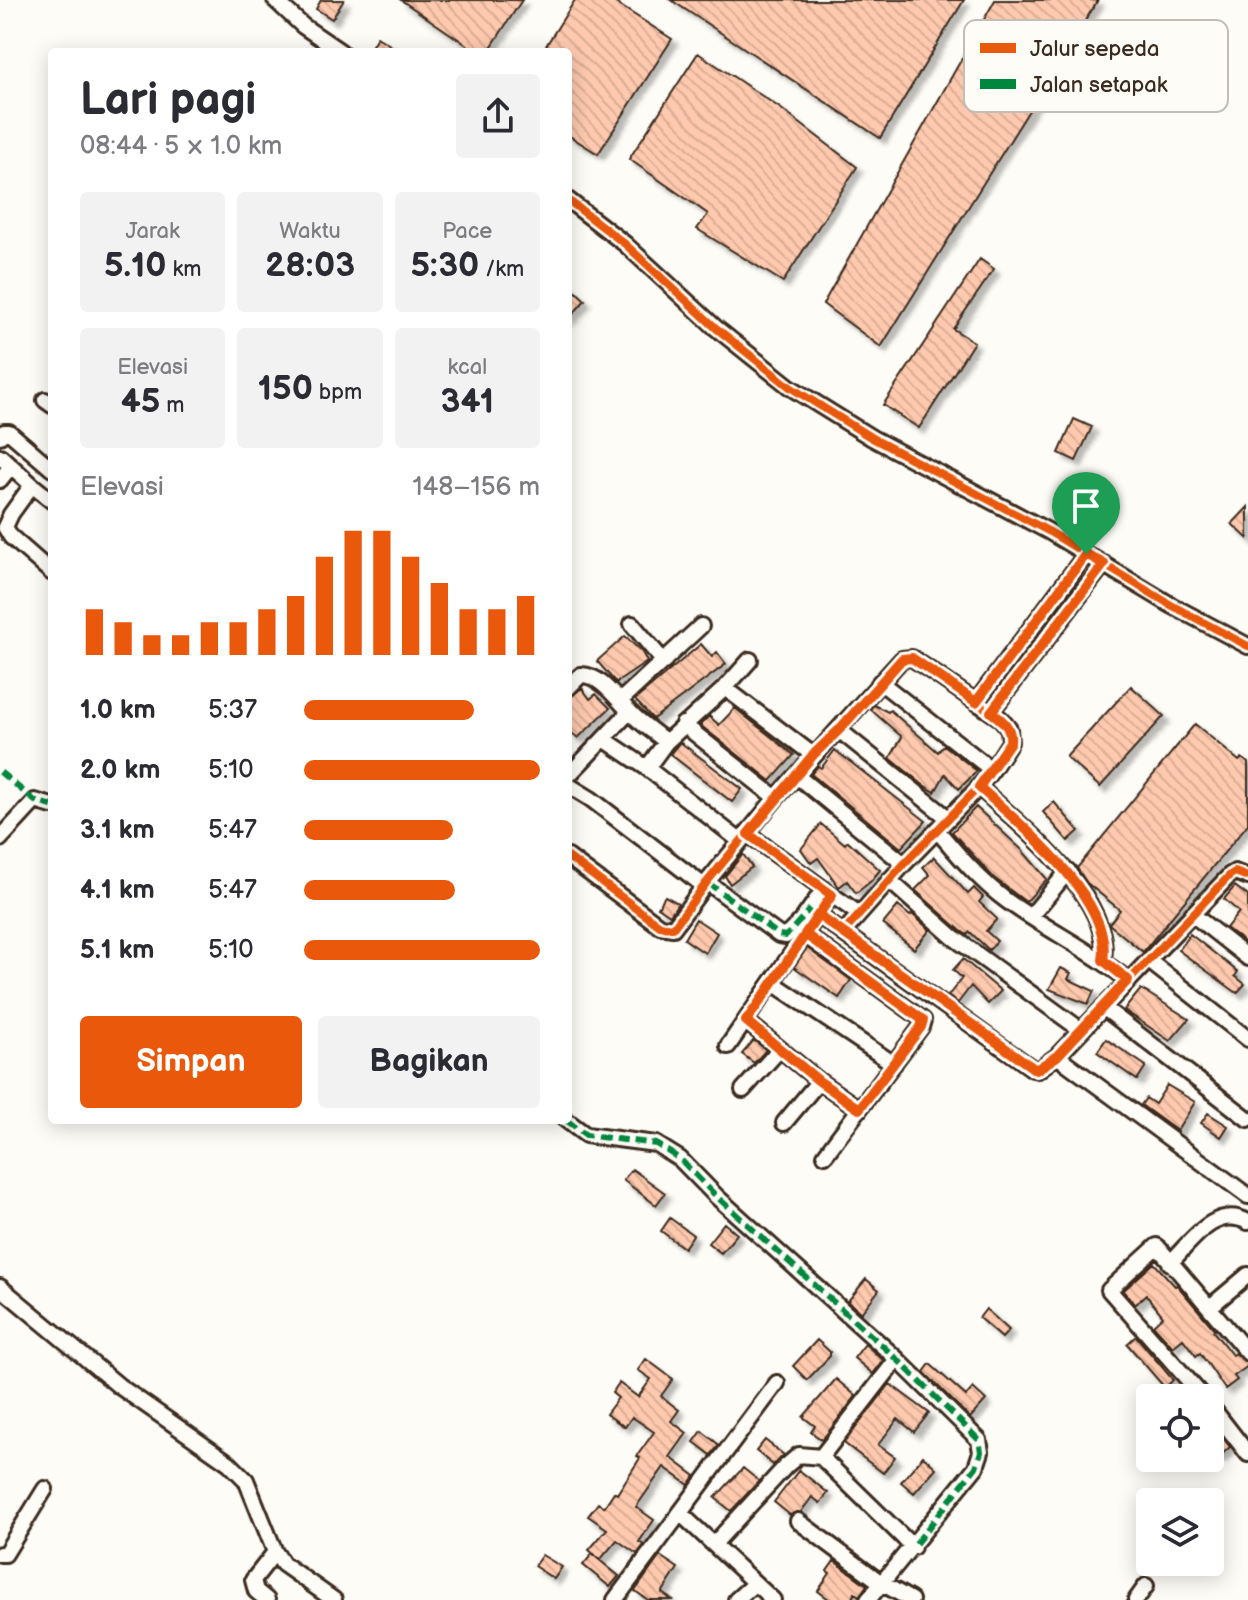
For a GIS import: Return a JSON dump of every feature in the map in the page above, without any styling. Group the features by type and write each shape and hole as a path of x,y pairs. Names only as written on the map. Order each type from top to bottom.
{"street":[{"path":"275,0 303,26 335,48"},
{"path":"572,203 625,244 716,328 790,387 872,438 1048,531 1171,605 1248,646"},
{"path":"0,436 9,432 48,466"},
{"path":"0,480 6,461 48,498"},
{"path":"32,485 11,514 6,530 48,569"},
{"path":"976,702 1086,554"},
{"path":"991,712 1104,564"},
{"path":"632,624 664,662"},
{"path":"572,772 604,739 625,706 701,626"},
{"path":"1031,630 1045,642"},
{"path":"572,860 660,926 673,928 813,755 902,659 912,658 991,712 1009,729 1010,742 979,787 889,880 843,933"},
{"path":"647,768 683,724 725,688 750,660"},
{"path":"572,684 581,675 589,675 666,742"},
{"path":"880,682 992,770"},
{"path":"725,688 813,755"},
{"path":"683,724 776,798"},
{"path":"839,730 948,818"},
{"path":"604,739 744,838 859,914"},
{"path":"797,776 904,864"},
{"path":"572,787 779,935 786,936 814,912"},
{"path":"979,787 1053,853 1068,871 1098,922 1105,949 1103,960"},
{"path":"0,839 35,801 48,805"},
{"path":"937,830 994,890 1056,934 1103,960 1128,980"},
{"path":"1031,916 1068,871"},
{"path":"814,912 1038,1070 1057,1056 1230,875 1235,872 1248,877"},
{"path":"889,880 953,937 1081,1030"},
{"path":"728,1046 805,934 814,912 828,892"},
{"path":"1192,914 1248,958"},
{"path":"805,934 922,1017 921,1027 825,1155"},
{"path":"1149,961 1248,1039"},
{"path":"773,983 894,1064"},
{"path":"1103,1007 1248,1119"},
{"path":"746,1021 779,1050 859,1109"},
{"path":"743,1090 779,1050"},
{"path":"1057,1056 1248,1196"},
{"path":"784,1123 819,1081"},
{"path":"571,1124 586,1135 656,1144 680,1159 717,1197 897,1359 979,1440 981,1452 976,1467 868,1600"},
{"path":"1170,1263 1211,1221 1228,1215 1248,1222"},
{"path":"1192,1384 1109,1290 1157,1246 1248,1353"},
{"path":"1210,1307 1248,1275"},
{"path":"0,1287 119,1386 229,1463 246,1480 275,1552 283,1564 334,1600"},
{"path":"821,1457 897,1359"},
{"path":"615,1600 777,1383"},
{"path":"1224,1418 1243,1435 1248,1454"},
{"path":"714,1544 799,1455 821,1457 913,1547"},
{"path":"0,1554 5,1554 45,1489"},
{"path":"680,1513 773,1600"},
{"path":"798,1521 880,1582 911,1600"},
{"path":"267,1600 256,1591 253,1580 275,1552"},
{"path":"736,1600 755,1583"},
{"path":"1136,1600 1146,1586"}],"building":[{"path":"321,0 344,0 332,19 316,9"},
{"path":"401,0 522,0 491,48 471,48"},
{"path":"575,0 611,0 672,39 598,154 572,138 572,48 545,48"},
{"path":"671,0 964,0 880,138"},
{"path":"995,0 1098,0 1085,20 984,20"},
{"path":"377,37 395,48 370,48"},
{"path":"698,53 780,108 857,167 783,282 697,229 708,214 629,159"},
{"path":"964,55 964,112 1028,112 881,347 823,304"},
{"path":"980,259 994,269 953,329 974,342 919,428 883,405"},
{"path":"572,288 585,300 572,315"},
{"path":"1074,419 1092,427 1076,461 1059,453"},
{"path":"1248,507 1248,539 1232,524"},
{"path":"625,636 642,652 647,662 616,683 597,661"},
{"path":"701,644 712,657 717,652 726,664 653,719 635,700"},
{"path":"1131,686 1164,716 1100,787 1066,757"},
{"path":"582,688 590,699 596,694 610,708 578,738 572,733 572,695"},
{"path":"874,705 888,712 890,710 938,752 944,745 977,771 959,789 945,774 935,792 922,784 890,758 902,737 870,709"},
{"path":"735,708 794,755 771,781 700,725 709,716 719,725"},
{"path":"1195,724 1239,761 1242,758 1248,763 1248,824 1143,952 1109,924 1120,910 1087,883 1077,868"},
{"path":"680,742 742,789 732,802 670,754"},
{"path":"835,750 926,821 901,848 811,774 818,766 821,768"},
{"path":"1054,802 1079,831 1068,841 1043,812"},
{"path":"976,807 1022,850 1047,879 1026,902 994,878 952,832"},
{"path":"821,824 845,844 848,841 880,870 856,893 847,881 839,887 818,858 811,863 801,849"},
{"path":"743,854 752,867 730,884 725,876"},
{"path":"934,857 968,894 974,888 983,897 979,902 997,919 986,931 997,941 989,950 970,932 967,935 960,930 915,890 930,875 923,867"},
{"path":"1235,886 1248,896 1248,945 1226,928 1239,912 1224,899"},
{"path":"665,896 678,903 670,915 658,907"},
{"path":"898,906 930,930 914,949 883,924"},
{"path":"696,919 717,933 705,953 684,939"},
{"path":"1190,934 1238,972 1235,976 1245,984 1237,993 1178,950"},
{"path":"807,948 851,980 839,998 794,967"},
{"path":"963,959 1001,991 988,1004 971,986 958,1003 948,996 962,978 953,970"},
{"path":"1061,968 1071,973 1068,979 1094,991 1088,1004 1049,989"},
{"path":"1141,989 1189,1019 1170,1041 1124,1010"},
{"path":"1106,1039 1146,1066 1137,1080 1097,1052"},
{"path":"754,1040 766,1050 754,1063 742,1054"},
{"path":"1167,1085 1195,1102 1177,1131 1141,1105 1146,1098 1155,1104"},
{"path":"1208,1113 1228,1126 1221,1137 1201,1123"},
{"path":"632,1169 665,1193 656,1205 623,1180"},
{"path":"670,1218 693,1235 684,1248 661,1231"},
{"path":"724,1223 737,1234 721,1253 708,1243"},
{"path":"1154,1263 1177,1285 1232,1355 1235,1353 1248,1366 1234,1376 1237,1380 1225,1389 1200,1353 1196,1356 1183,1339 1173,1347 1153,1325 1163,1316 1146,1295 1135,1305 1123,1291"},
{"path":"866,1279 879,1290 861,1313 848,1301"},
{"path":"986,1309 1009,1330 1002,1338 979,1318"},
{"path":"1136,1336 1173,1380 1169,1384 1162,1384 1127,1344"},
{"path":"817,1340 830,1352 830,1356 807,1380 793,1366"},
{"path":"865,1344 883,1360 873,1374 854,1358"},
{"path":"646,1359 673,1379 661,1396 679,1410 671,1421 687,1433 670,1457 695,1476 689,1485 664,1467 636,1507 654,1520 639,1542 644,1545 637,1554 617,1540 600,1560 589,1550 607,1529 588,1516 598,1503 604,1507 614,1492 617,1494 654,1432 632,1417 625,1427 606,1414 618,1398 612,1393 619,1383 638,1397 651,1379 638,1370"},
{"path":"930,1364 966,1396 973,1388 986,1400 970,1418 924,1372"},
{"path":"836,1379 856,1396 822,1440 811,1432 815,1426 803,1417"},
{"path":"890,1384 929,1413 914,1432 898,1419 878,1445 895,1457 883,1473 844,1443"},
{"path":"702,1431 719,1445 711,1455 694,1442"},
{"path":"765,1440 784,1455 773,1465 756,1451"},
{"path":"923,1456 936,1468 914,1493 901,1482"},
{"path":"743,1468 759,1481 731,1511 715,1498"},
{"path":"799,1470 828,1493 820,1503 812,1497 801,1512 790,1515 774,1502"},
{"path":"592,1554 619,1576 610,1587 583,1565"},
{"path":"542,1555 562,1567 554,1579 534,1566"},
{"path":"660,1556 678,1568 662,1593 672,1600 648,1600 635,1591"},
{"path":"834,1561 867,1585 859,1596 855,1593 851,1600 830,1600 818,1591"}],"marked path":[{"path":"0,772 35,801 48,805"},
{"path":"707,882 779,935 786,936 810,909"},
{"path":"571,1124 586,1135 656,1144 680,1159 717,1197 897,1359 979,1440 981,1452 976,1467 913,1547"}],"cycle path":[{"path":"572,203 625,244 716,328 790,387 872,438 1048,531 1171,605 1248,646"},
{"path":"572,860 660,926 673,928 776,798 902,659 912,658 1001,719 1009,729 1010,742 979,787 843,933 1033,1069 1038,1070 1057,1056 1230,875 1235,872 1248,877"}],"route":[{"path":"1086,554 976,702 912,658 902,659 813,755 748,834 832,895 805,934 793,951 773,983 746,1021 779,1050 859,1109 921,1027 923,1020 805,934 818,915 843,933 939,1003 1036,1070 1057,1056 1128,980 1103,960 1105,949 1098,922 1068,871 1053,853 979,787 1010,742 1009,729 991,712 1104,564 1086,554"}]}
